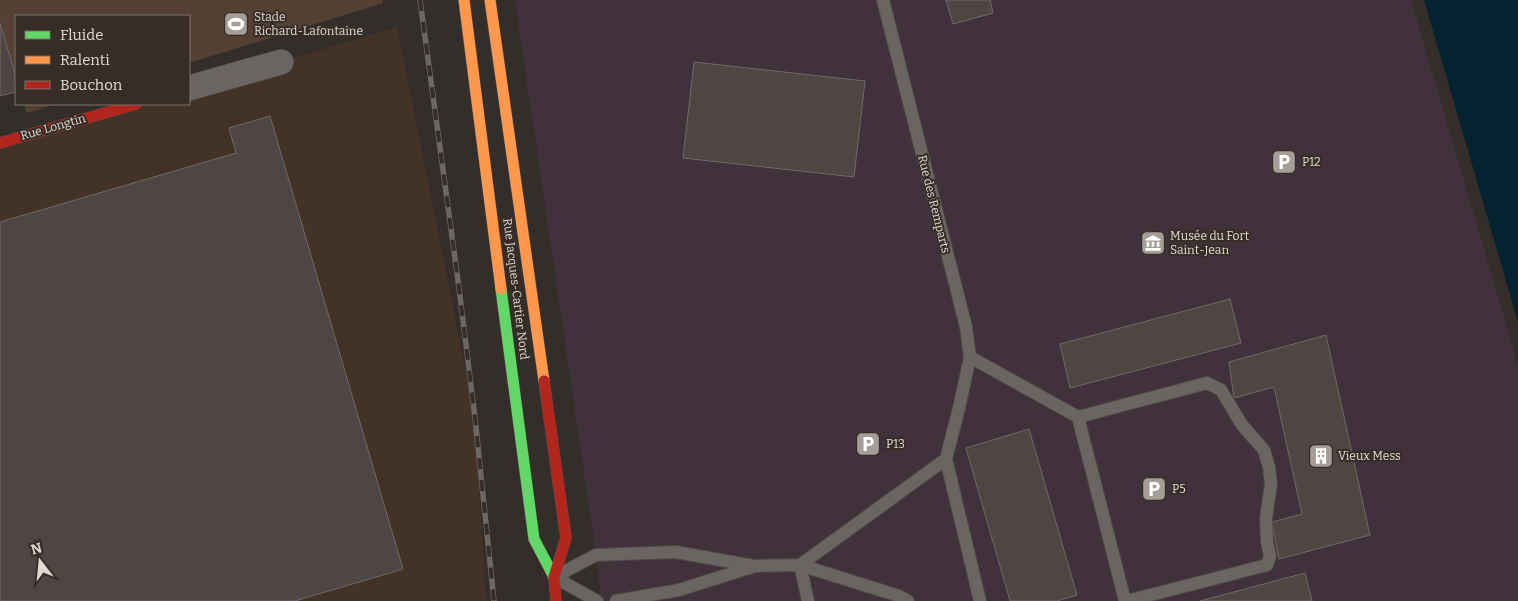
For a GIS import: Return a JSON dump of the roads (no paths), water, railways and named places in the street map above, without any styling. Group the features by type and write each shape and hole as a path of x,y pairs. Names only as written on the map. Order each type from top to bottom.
{"street":[{"name":"Rue Jacques-Cartier Nord","path":"464,0 534,539 554,577"},
{"name":"Rue Jacques-Cartier Nord","path":"490,0 566,538 554,577 556,601"},
{"path":"190,88 281,62"},
{"name":"Rue Longtin","path":"0,143 133,105"}],"lane":[{"name":"Rue des Remparts","path":"883,0 966,327 970,358 960,408 946,460"},
{"path":"970,358 1078,417 1207,383 1221,390 1242,425 1264,450 1269,467 1271,484 1266,518 1270,556 1267,565 1126,601 1078,417"},
{"path":"800,565 946,460 980,601"},
{"path":"554,577 596,555 676,552 754,566 800,565 899,596 908,601"},
{"path":"800,565 808,601"},
{"path":"616,601 679,590 754,566"},
{"path":"554,577 597,601"}],"water":[{"path":"1424,0 1518,0 1518,322"}],"railway":[{"path":"420,0 459,288 494,601"}],"place":[{"name":"Stade Richard-Lafontaine","path":"236,24"},
{"name":"P12","path":"1284,162"},
{"name":"Musée du Fort Saint-Jean","path":"1153,243"},
{"name":"P13","path":"868,444"},
{"name":"Vieux Mess","path":"1321,456"},
{"name":"P5","path":"1154,489"}]}
